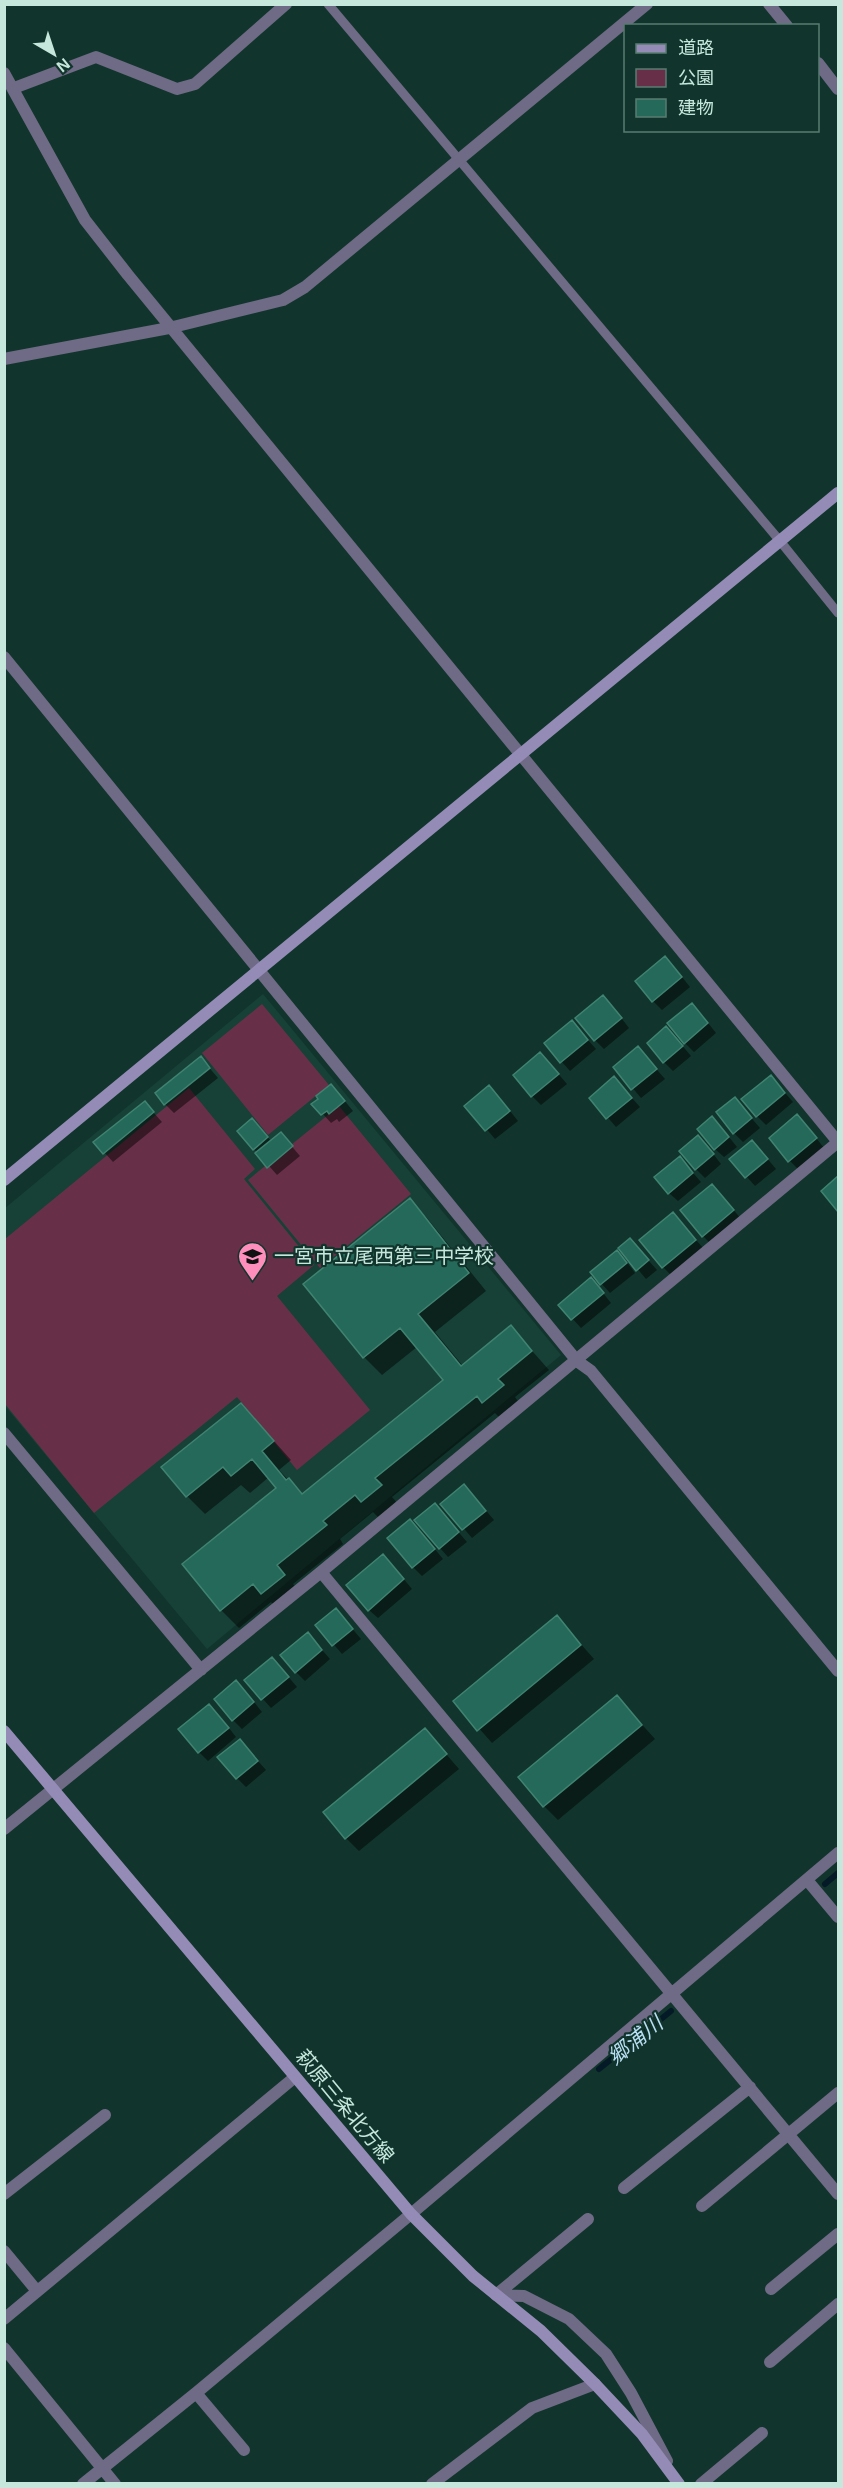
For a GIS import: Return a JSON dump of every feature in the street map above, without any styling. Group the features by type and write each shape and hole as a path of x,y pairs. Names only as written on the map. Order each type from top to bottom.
{"street":[{"path":"14,88 96,57 177,89 195,84 286,4"},
{"path":"4,359 169,328 283,300 305,287 647,4"},
{"path":"769,4 785,24"},
{"path":"819,64 838,89"},
{"path":"4,73 86,220 169,328 838,1142 321,1572 4,1829"},
{"path":"4,1180 838,493"},
{"path":"4,657 258,972 577,1361 591,1371 838,1671"},
{"path":"4,1433 201,1670"},
{"path":"321,1572 838,2194"},
{"name":"萩原三条北方線","path":"4,1731 411,2214 472,2276 541,2331 595,2384 642,2434 676,2478"},
{"path":"83,2484 411,2214 838,1853"},
{"path":"807,1880 838,1917"},
{"path":"4,2319 295,2077"},
{"path":"624,2188 750,2087"},
{"path":"702,2206 838,2093"},
{"path":"4,2194 105,2115"},
{"path":"495,2295 588,2219"},
{"path":"771,2289 838,2234"},
{"path":"4,2251 37,2291"},
{"path":"495,2295 524,2296 569,2319 606,2354 631,2393 676,2478"},
{"path":"770,2362 838,2304"},
{"path":"4,2348 115,2484"},
{"path":"432,2484 532,2409 595,2384"},
{"path":"196,2393 244,2450"},
{"path":"701,2484 762,2433"}],"lane":[{"path":"328,4 838,613"}],"shaded area":[{"name":"一宮市立尾西第三中学校","path":"263,994 561,1355 207,1649 5,1406 4,1209"}],"green space":[{"path":"262,1004 329,1085 268,1135 202,1053"},
{"path":"189,1088 255,1169 244,1179 314,1265 277,1296 370,1410 297,1470 237,1397 94,1513 5,1404 5,1239"},
{"path":"339,1106 411,1194 320,1268 248,1180"}],"building":[{"path":"665,956 682,977 652,1002 635,981"},
{"path":"603,995 622,1018 594,1041 575,1018"},
{"path":"692,1003 708,1023 684,1044 667,1023"},
{"path":"572,1020 588,1040 560,1063 544,1043"},
{"path":"666,1026 683,1046 663,1063 647,1043"},
{"path":"638,1046 657,1069 631,1090 613,1067"},
{"path":"540,1052 559,1074 531,1097 513,1075"},
{"path":"201,1056 210,1068 164,1105 155,1093"},
{"path":"771,1075 785,1093 756,1117 741,1099"},
{"path":"614,1076 632,1098 606,1119 589,1098"},
{"path":"331,1084 345,1101 329,1114 327,1111 321,1115 311,1104 318,1099 316,1096"},
{"path":"489,1085 510,1111 485,1131 464,1106"},
{"path":"735,1097 752,1118 733,1134 716,1112"},
{"path":"145,1101 154,1112 103,1154 93,1142"},
{"path":"797,1114 817,1138 788,1162 769,1138"},
{"path":"712,1116 729,1137 714,1150 697,1129"},
{"path":"252,1118 268,1137 253,1150 237,1131"},
{"path":"281,1132 293,1146 267,1168 255,1153"},
{"path":"698,1135 714,1154 695,1170 679,1151"},
{"path":"752,1140 768,1159 745,1178 729,1159"},
{"path":"680,1156 693,1173 668,1194 654,1177"},
{"path":"838,1176 838,1212 821,1191"},
{"path":"712,1184 734,1210 702,1237 680,1210"},
{"path":"410,1198 469,1273 418,1314 461,1366 511,1325 532,1351 498,1379 504,1385 482,1403 477,1396 375,1478 382,1485 361,1502 355,1495 323,1521 327,1525 277,1565 285,1575 261,1594 253,1584 220,1611 182,1564 276,1488 252,1459 231,1476 223,1467 186,1497 161,1467 241,1403 274,1441 262,1451 286,1480 289,1478 302,1494 443,1380 400,1328 363,1358 303,1284"},
{"path":"673,1212 696,1240 662,1268 639,1240"},
{"path":"630,1238 649,1260 636,1271 618,1248"},
{"path":"617,1250 627,1263 600,1285 590,1272"},
{"path":"591,1277 604,1293 571,1320 558,1305"},
{"path":"464,1484 486,1511 462,1530 440,1504"},
{"path":"435,1503 459,1532 439,1549 414,1520"},
{"path":"410,1519 435,1549 412,1568 387,1538"},
{"path":"383,1554 404,1579 368,1611 346,1585"},
{"path":"336,1608 353,1629 332,1646 315,1625"},
{"path":"557,1615 581,1645 477,1731 453,1701"},
{"path":"308,1632 322,1650 295,1673 280,1655"},
{"path":"272,1657 289,1677 261,1700 244,1680"},
{"path":"236,1680 254,1702 232,1721 214,1699"},
{"path":"617,1695 642,1725 543,1807 518,1777"},
{"path":"209,1704 229,1728 198,1753 178,1729"},
{"path":"425,1728 447,1754 345,1839 323,1812"},
{"path":"240,1739 258,1761 236,1779 217,1757"}],"waterway":[{"name":"郷浦川","path":"825,1884 838,1873"},
{"name":"郷浦川","path":"599,2069 671,2011"}],"place":[{"name":"一宮市立尾西第三中学校","path":"253,1282"}]}
